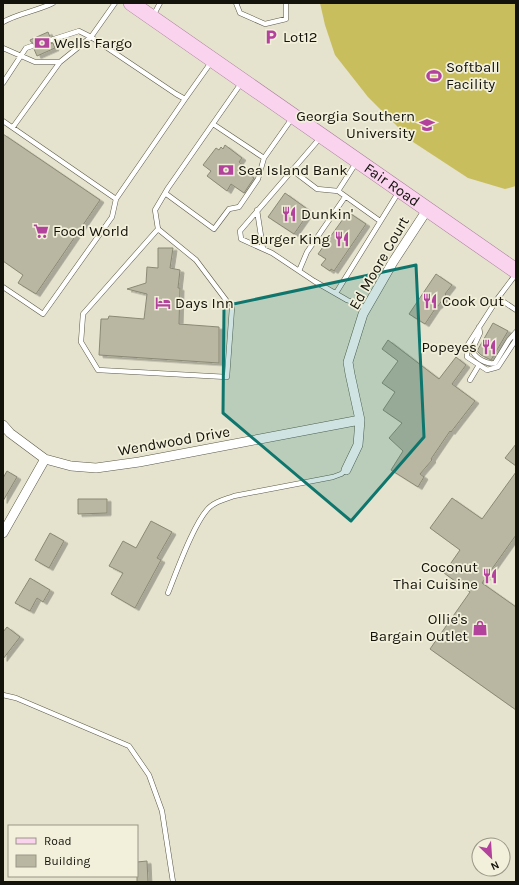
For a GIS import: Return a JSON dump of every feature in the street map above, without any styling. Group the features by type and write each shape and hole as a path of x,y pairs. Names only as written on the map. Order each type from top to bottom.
{"main road":[{"name":"Fair Road","path":"131,3 516,271"}],"street":[{"name":"Ed Moore Court","path":"346,470 358,445 360,420 348,362 363,314 393,262 427,210"},
{"name":"Wendwood Drive","path":"3,426 45,459 71,466 96,468 139,462 360,420"},
{"path":"3,532 45,459"}],"lane":[{"path":"3,22 53,3"},
{"path":"13,128 60,62 91,37 115,3"},
{"path":"152,18 160,3"},
{"path":"236,3 240,13 265,24 286,19 286,3"},
{"path":"51,40 79,31 91,37 185,99"},
{"path":"3,83 26,48 32,46"},
{"path":"3,48 35,62 60,62"},
{"path":"3,288 43,314 112,217 116,199 213,60"},
{"path":"158,229 83,314 81,342 98,370 227,377 232,308 196,260 158,229 155,210 165,193 243,80"},
{"path":"165,193 214,229 229,209 239,207 258,179 264,158 294,116"},
{"path":"3,121 116,199"},
{"path":"213,124 264,158"},
{"path":"322,136 240,231 242,239 272,253 347,300 367,308"},
{"path":"338,191 358,162"},
{"path":"292,170 317,189 338,191 380,221"},
{"path":"336,293 399,190"},
{"path":"299,271 307,252 345,197"},
{"path":"257,210 263,249"},
{"path":"516,274 498,298 467,346 468,357 487,370 498,368 516,338"},
{"path":"498,298 516,310"},
{"path":"479,327 480,333 472,350 474,355 490,364 495,363 509,340 516,332"},
{"path":"470,380 479,365"},
{"path":"168,593 196,528 203,514 210,506 234,496 333,477 346,470"},
{"path":"3,695 16,698 129,746 149,775 162,811 172,882"}],"highlighted area":[{"path":"416,265 424,437 351,521 223,413 224,306"}],"shaded area":[{"name":"Softball Facility","path":"320,3 516,3 516,186 505,189 468,178 413,142 368,97 335,55 325,25"}],"building":[{"name":"Wells Fargo","path":"48,32 50,37 47,39 48,42 50,44 53,43 55,48 37,56 34,49 35,44 30,40"},
{"name":"Food World","path":"3,134 100,200 36,294 18,283 23,275 3,261"},
{"name":"Sea Island Bank","path":"225,145 242,158 239,162 244,166 242,169 254,178 244,193 231,184 227,191 207,176 211,171 203,165 216,148 219,150 221,147 223,149"},
{"path":"285,193 310,211 294,234 268,217"},
{"name":"Burger King","path":"348,212 366,224 334,271 331,269 330,271 321,265 326,259 318,254"},
{"name":"Days Inn","path":"158,248 173,248 170,268 180,270 178,288 180,288 179,324 219,327 219,363 99,355 101,319 108,319 109,316 144,319 147,294 127,289 146,283 147,267 158,268"},
{"name":"Cook Out","path":"436,274 452,285 425,324 409,314"},
{"name":"Popeyes","path":"493,323 508,331 491,360 481,355 477,351"},
{"path":"388,340 439,379 456,357 466,365 452,384 475,401 451,432 450,431 431,459 432,460 420,474 424,477 418,487 391,470 403,451 389,438 402,423 383,410 395,392 382,383 398,361 382,349"},
{"path":"516,444 516,466 505,458"},
{"path":"7,471 17,477 3,501 3,478"},
{"path":"516,472 516,535 482,583 516,607 516,710 430,649 470,592 444,573 460,550 430,528 452,498 482,519"},
{"path":"78,499 107,499 107,513 78,514"},
{"path":"151,521 172,532 157,558 161,560 135,608 111,594 123,573 109,566 123,541 136,548"},
{"path":"50,533 64,541 49,568 35,560"},
{"path":"30,578 50,590 43,602 37,598 30,611 15,603"},
{"path":"7,627 20,637 3,659 3,632"},
{"path":"147,861 148,882 137,882 138,862"}],"place":[{"name":"Lot12","path":"271,37"},
{"name":"Wells Fargo","path":"42,43"},
{"name":"Softball Facility","path":"434,76"},
{"name":"Georgia Southern University","path":"427,125"},
{"name":"Sea Island Bank","path":"226,170"},
{"name":"Dunkin'","path":"289,214"},
{"name":"Food World","path":"41,231"},
{"name":"Burger King","path":"342,239"},
{"name":"Cook Out","path":"430,301"},
{"name":"Days Inn","path":"163,303"},
{"name":"Popeyes","path":"489,347"},
{"name":"Coconut Thai Cuisine","path":"490,576"},
{"name":"Ollie's Bargain Outlet","path":"480,628"}]}
